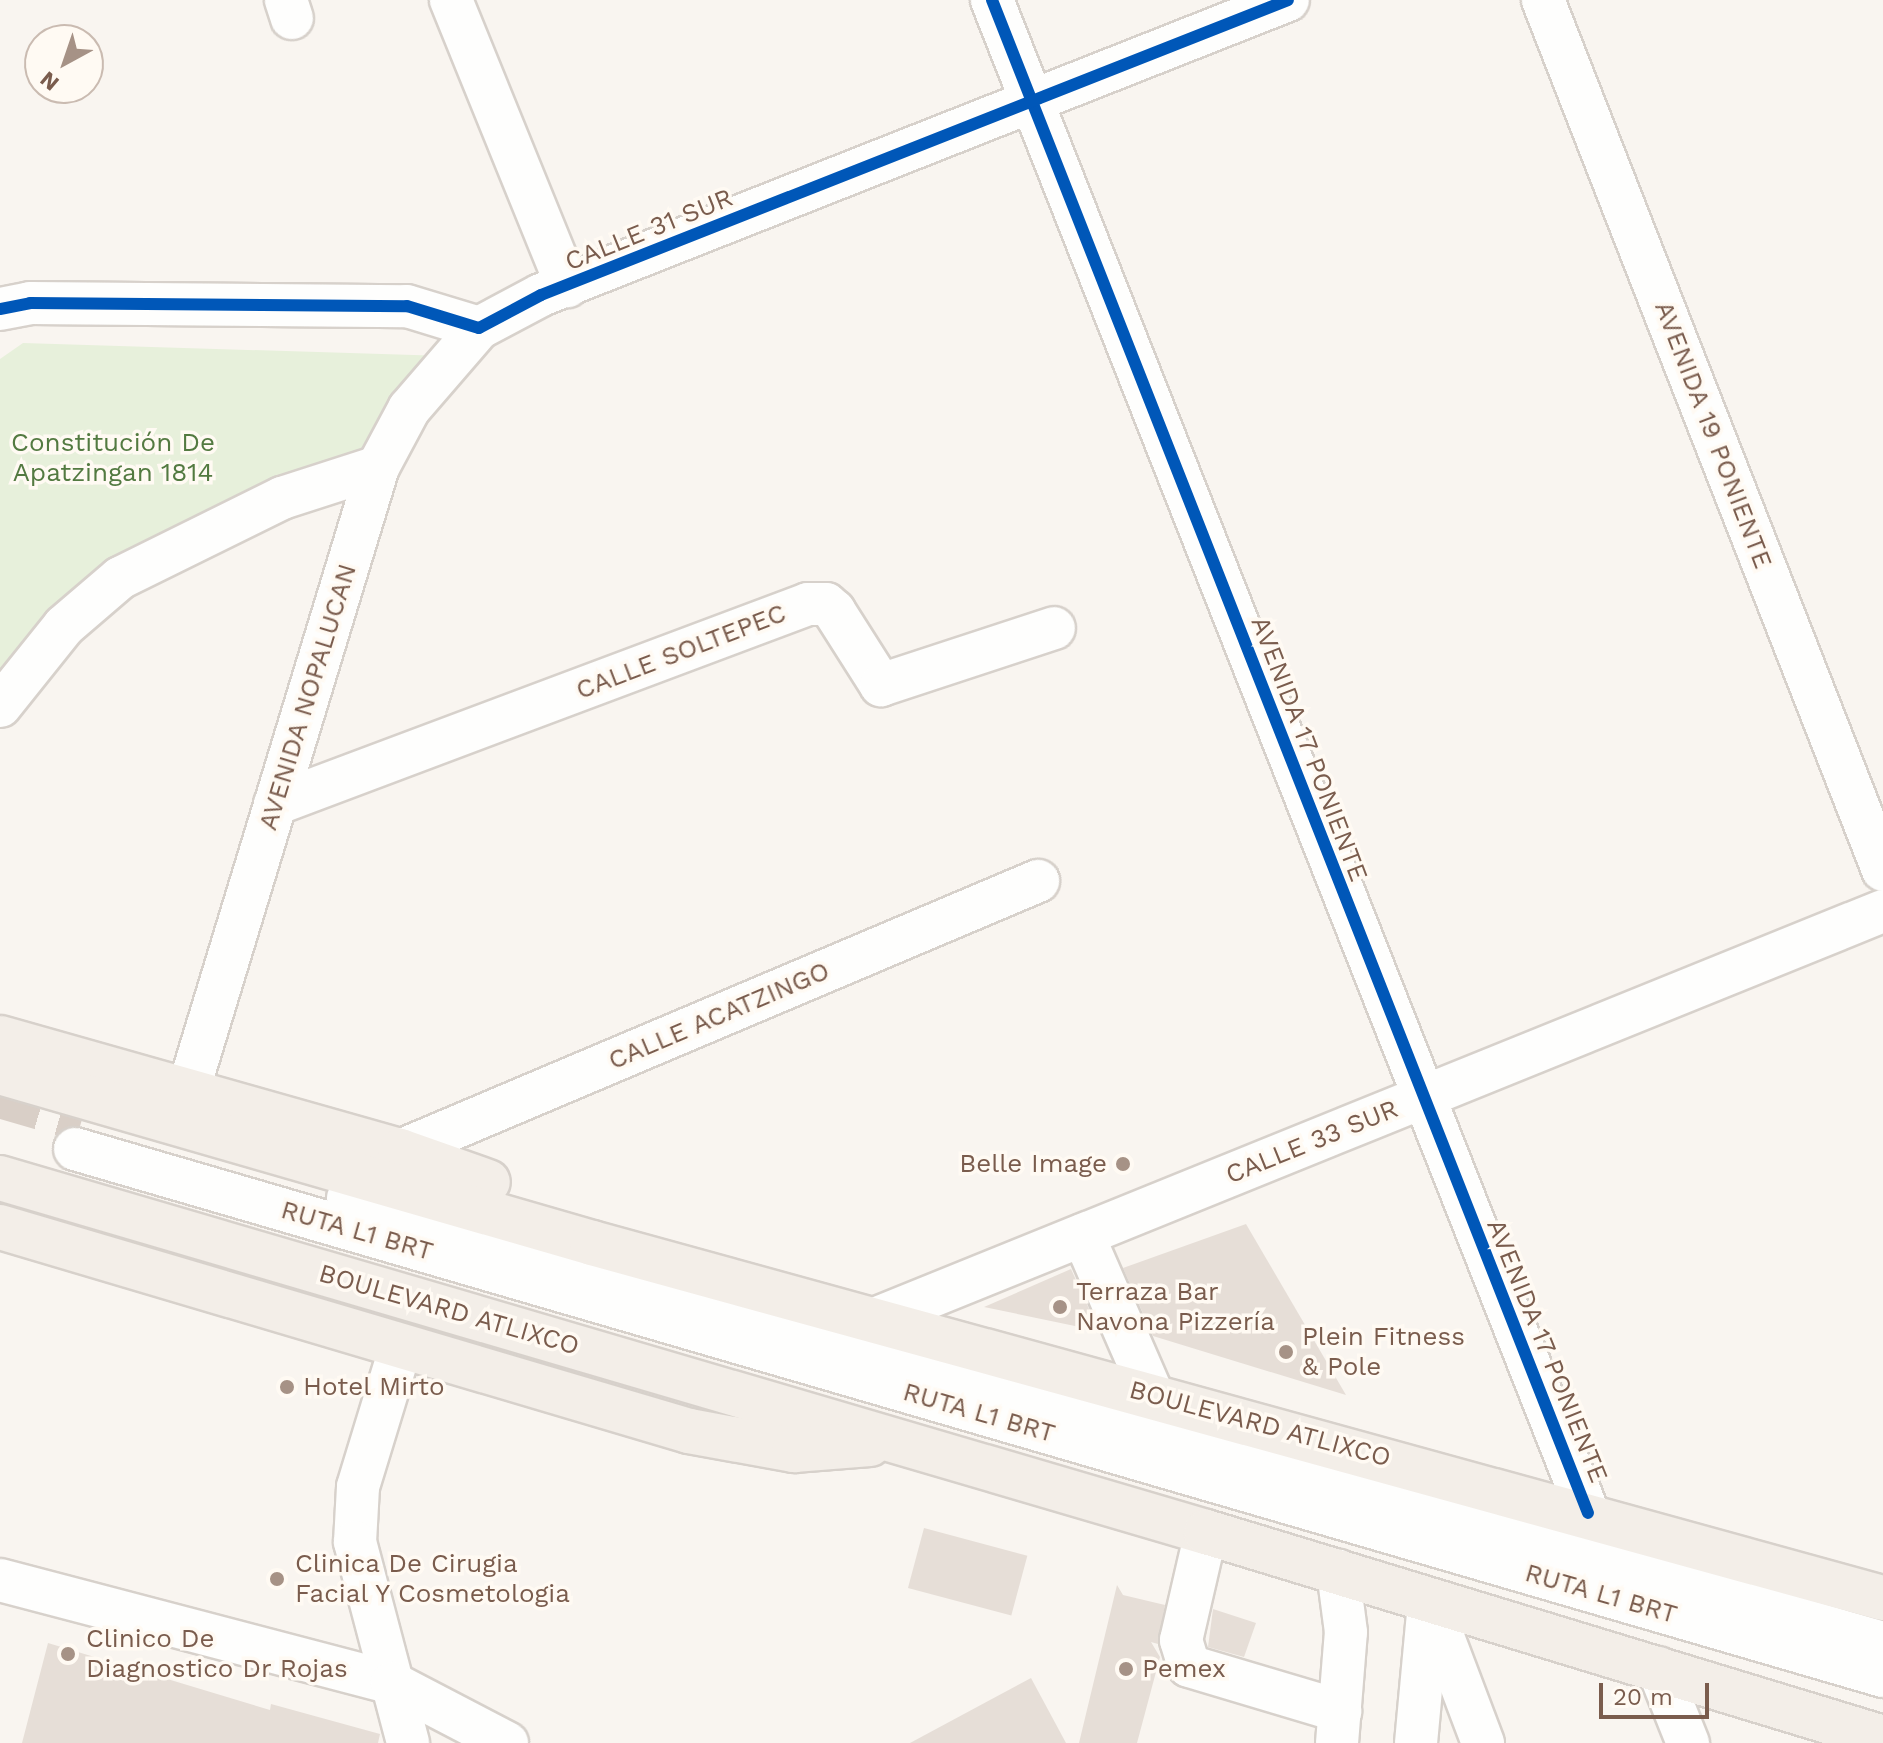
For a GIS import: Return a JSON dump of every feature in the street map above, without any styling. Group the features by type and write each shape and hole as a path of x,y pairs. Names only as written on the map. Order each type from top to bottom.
{"main road":[{"name":"BOULEVARD ATLIXCO","path":"0,1038 400,1151 594,1219 636,1253"},
{"name":"BOULEVARD ATLIXCO","path":"0,1072 636,1253 1588,1513 1883,1598"},
{"name":"BOULEVARD ATLIXCO","path":"0,1178 1338,1571 1883,1738"},
{"name":"BOULEVARD ATLIXCO","path":"0,1227 689,1431 794,1450 899,1442"}],"street":[{"path":"451,0 567,286"},
{"name":"AVENIDA 17 PONIENTE","path":"992,0 1588,1513"},
{"name":"CALLE 31 SUR","path":"479,328 567,286 1288,0"},
{"name":"AVENIDA 19 PONIENTE","path":"1543,0 1883,870"},
{"path":"0,309 30,303 407,306 479,328"},
{"name":"AVENIDA NOPALUCAN","path":"188,1091 378,467 409,409 479,328"},
{"path":"0,706 64,626 120,578 282,498 378,467"},
{"name":"CALLE SOLTEPEC","path":"275,804 808,604 826,604 834,611 881,685 1054,628"},
{"name":"CALLE ACATZINGO","path":"400,1151 1038,881"},
{"name":"CALLE 33 SUR","path":"875,1319 1883,911"},
{"name":"RUTA L1 BRT","path":"1883,1643 79,1135 1883,1676"},
{"path":"1083,1235 1152,1394"},
{"path":"401,1346 358,1487 355,1542 408,1743"},
{"path":"1206,1532 1181,1640 1189,1666 1332,1731 1346,1632 1338,1571"},
{"path":"0,1580 392,1683 507,1743"},
{"path":"1416,1743 1429,1600"},
{"path":"1429,1600 1483,1743"},
{"path":"1658,1668 1688,1743"}],"green space":[{"name":"Constitución De Apatzingan 1814","path":"23,343 446,356 385,448 86,595 0,708 0,359"}],"building":[{"path":"1246,1224 1346,1395 1153,1336 1123,1268"},
{"path":"1071,1269 1099,1331 984,1307"},
{"path":"924,1528 1027,1556 1011,1616 908,1588"},
{"name":"Pemex","path":"1117,1585 1123,1595 1165,1605 1158,1644 1151,1642 1160,1657 1137,1743 1079,1743"},
{"name":"Pemex","path":"1213,1609 1256,1623 1244,1657 1208,1647"},
{"path":"48,1643 270,1710 271,1704 380,1734 378,1743 22,1743"},
{"path":"1031,1678 1066,1743 910,1743 990,1700"}],"tunnel":[{"path":"0,1097 82,1121"}],"cycle path":[{"path":"992,0 1588,1513"},
{"path":"0,309 30,303 407,306 479,328 541,295 1288,0"}],"place":[{"name":"Belle Image","path":"1123,1164"},
{"name":"Terraza Bar Navona Pizzería","path":"1060,1307"},
{"name":"Plein Fitness & Pole","path":"1286,1352"},
{"name":"Hotel Mirto","path":"287,1387"},
{"name":"Clinica De Cirugia Facial Y Cosmetologia","path":"277,1579"},
{"name":"Clinico De Diagnostico Dr Rojas","path":"68,1654"},
{"name":"Pemex","path":"1126,1669"}]}
